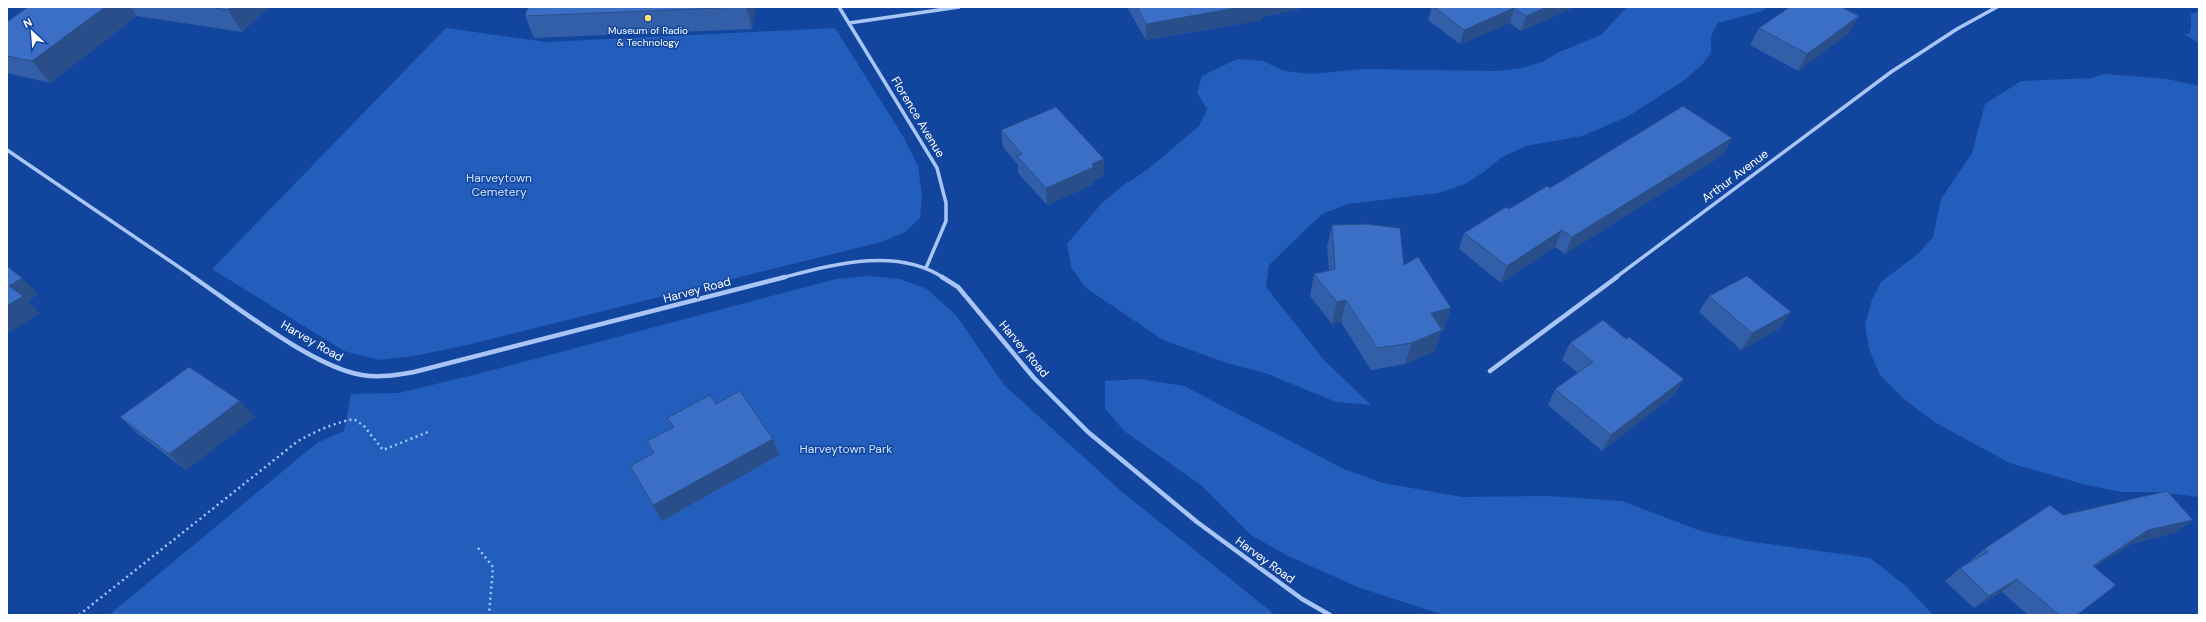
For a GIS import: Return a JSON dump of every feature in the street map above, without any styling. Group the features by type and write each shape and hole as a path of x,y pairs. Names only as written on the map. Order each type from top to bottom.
{"street":[{"name":"Florence Avenue","path":"839,7 921,139 937,168 943,186 946,221 926,268"},
{"path":"849,23 959,7"},
{"name":"Arthur Avenue","path":"1490,371 1892,72 1957,29 1997,7"},
{"name":"Harvey Road","path":"7,150 288,341 342,370 362,375 387,377 414,372 815,269 853,261 898,260 926,268 942,275 958,287 1056,402 1088,432 1197,522 1302,599 1330,615"}],"path":[{"path":"79,615 286,450 320,428 336,421 354,419 364,426 384,450 428,432"},
{"path":"478,548 493,567 489,615"}],"green space":[{"path":"1627,7 1769,7 1762,11 1718,23 1711,36 1711,52 1702,65 1683,81 1627,117 1582,136 1526,146 1502,157 1485,171 1465,184 1439,193 1348,204 1322,214 1269,265 1266,287 1324,360 1371,405 1336,402 1265,373 1227,363 1163,340 1086,288 1071,267 1067,244 1102,203 1125,184 1147,170 1199,126 1207,109 1197,93 1202,76 1237,59 1263,61 1284,71 1311,74 1362,69 1498,71 1522,68 1542,62 1559,52 1601,35"},
{"path":"2199,11 2199,43 2183,33 2189,34 2191,28 2191,14"},
{"name":"Harveytown Cemetery","path":"446,28 546,42 835,28 903,136 918,166 922,196 920,218 905,232 881,242 467,345 414,356 379,360 344,351 212,269"},
{"path":"2104,74 2167,79 2199,86 2199,497 2160,492 2122,492 2086,485 2010,463 1934,422 1904,399 1880,375 1869,349 1865,324 1872,300 1881,282 1919,253 1933,237 1941,199 1972,153 1985,104 2021,81 2092,78"},
{"name":"Harveytown Park","path":"869,276 900,279 927,289 956,315 1004,385 1121,491 1275,615 109,615 317,443 344,431 351,394 399,393 485,372 836,279"},
{"path":"1140,379 1184,386 1344,469 1383,483 1462,497 1546,496 1622,501 1701,531 1747,541 1870,558 1906,586 1933,615 1444,615 1360,588 1286,555 1251,535 1202,486 1124,431 1105,408 1105,381"}],"building":[{"path":"28,7 105,7 32,61 7,56 7,22"},
{"path":"207,7 231,7 228,10"},
{"path":"528,7 744,7 525,16"},
{"path":"1137,7 1241,7 1146,24"},
{"path":"1434,7 1547,7 1526,16 1514,8 1464,30"},
{"path":"1790,7 1841,7 1859,16 1807,54 1759,28"},
{"path":"1683,106 1732,138 1572,237 1562,230 1507,266 1464,233 1506,207 1509,209 1547,186 1550,188"},
{"path":"1056,107 1104,159 1092,164 1094,167 1046,188 1017,156 1022,154 1001,130"},
{"path":"1365,224 1400,228 1404,265 1418,257 1451,308 1431,313 1442,330 1412,343 1377,348 1346,300 1337,302 1314,274 1335,269 1332,225"},
{"path":"7,266 22,278 9,286 23,296 7,306"},
{"path":"1747,276 1791,312 1752,333 1709,296"},
{"path":"1603,320 1626,339 1629,337 1684,379 1611,435 1555,389 1593,362 1570,343"},
{"path":"189,367 240,401 169,454 120,417"},
{"path":"740,391 773,439 653,505 630,466 654,453 647,441 674,427 667,418 710,395 716,404"},
{"path":"2167,491 2193,520 2148,530 2093,566 2116,585 2077,615 2059,615 2017,579 1989,596 1960,568 1988,552 1984,549 2050,505 2063,515"}],"place":[{"name":"Museum of Radio & Technology","path":"648,18"}]}
